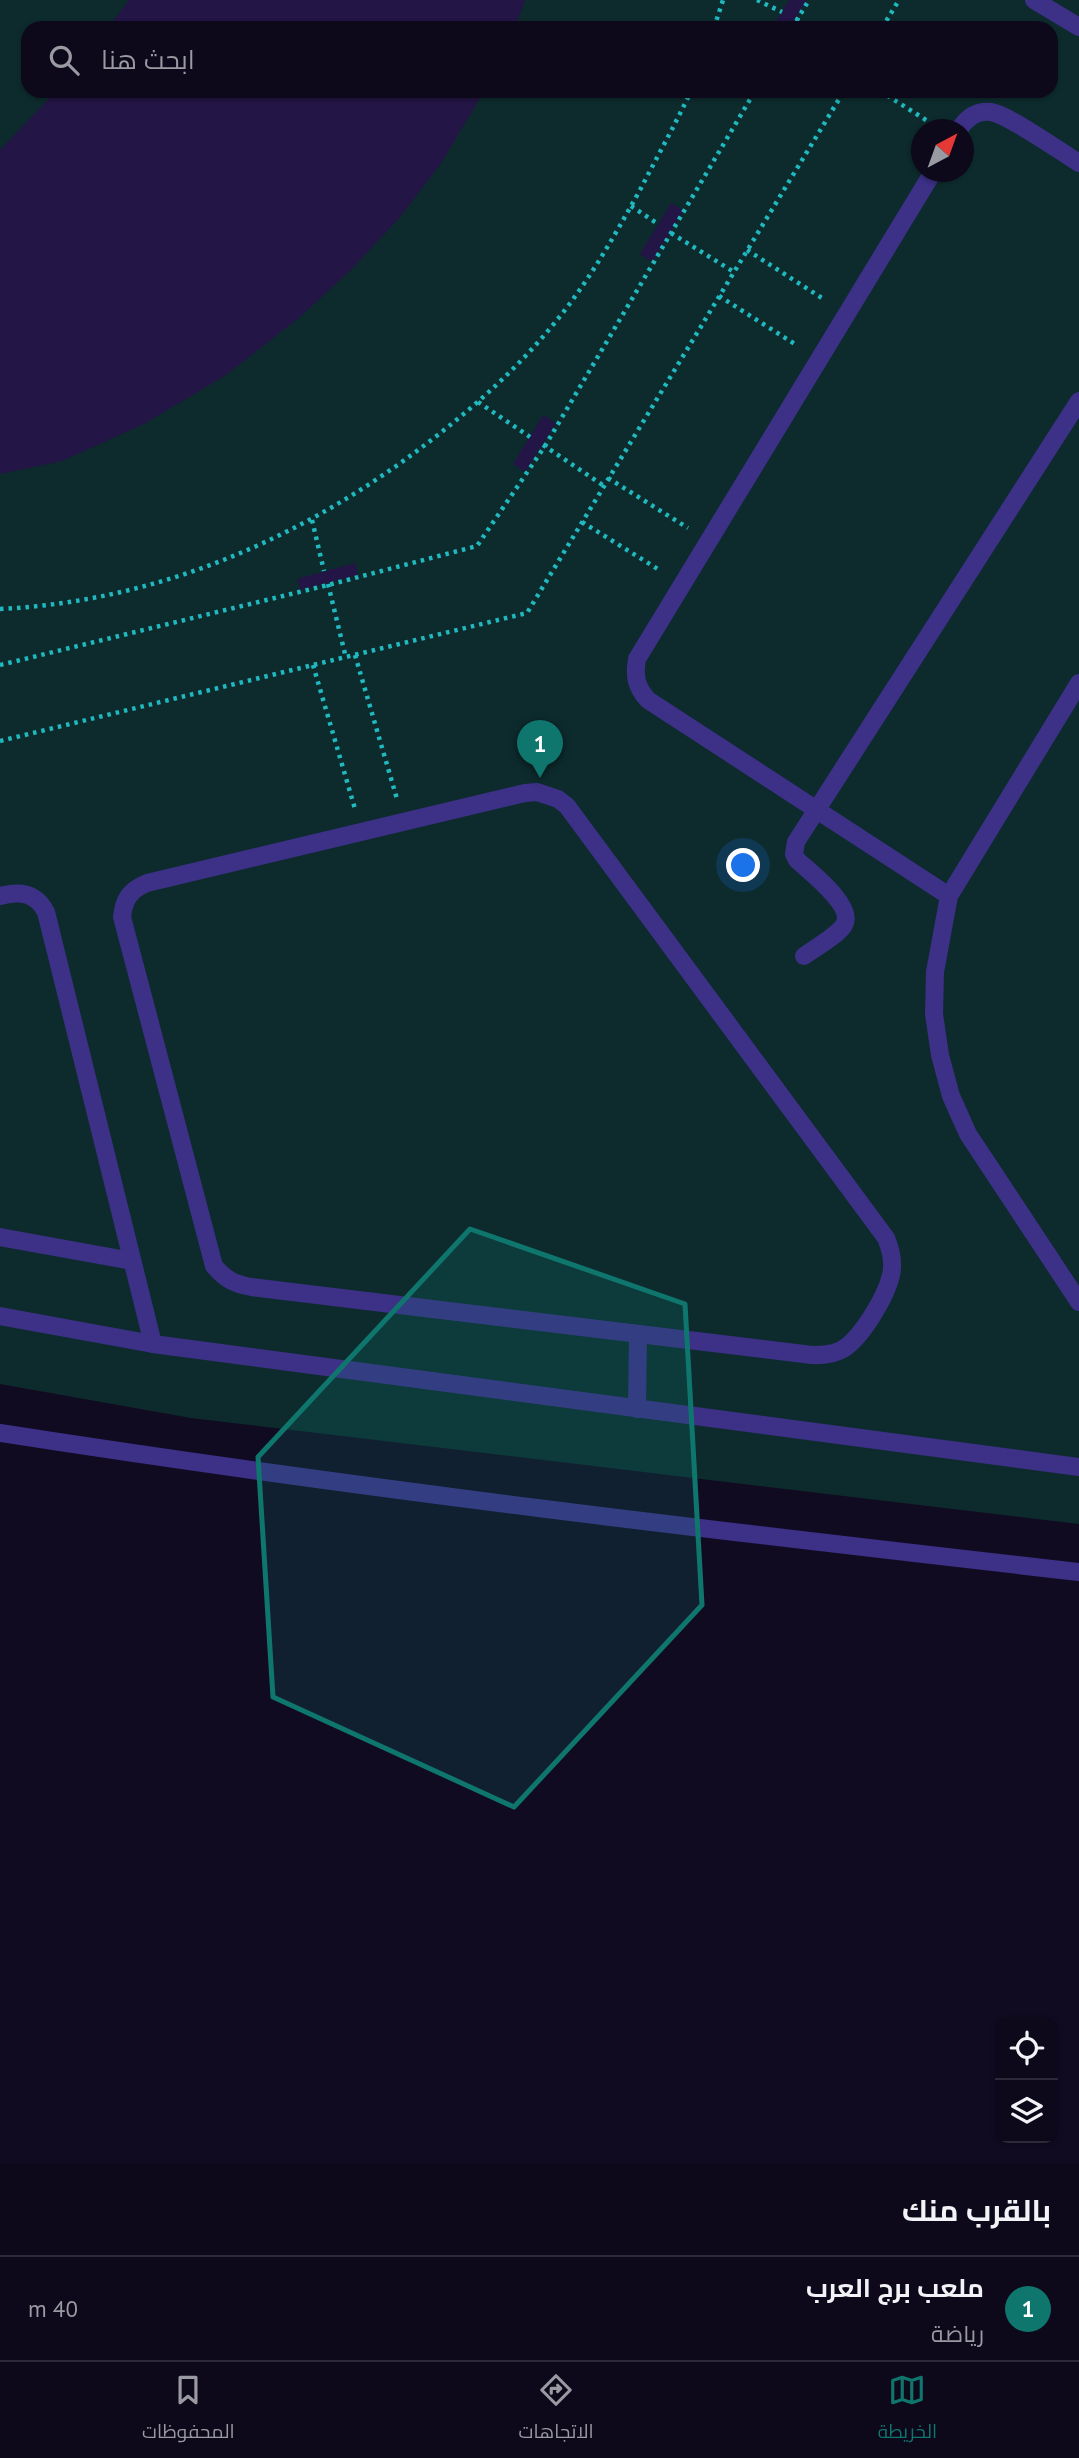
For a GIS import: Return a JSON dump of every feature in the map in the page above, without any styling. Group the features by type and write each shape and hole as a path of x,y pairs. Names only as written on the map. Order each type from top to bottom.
{"street":[{"path":"1034,0 1079,27"},
{"path":"967,119 979,113 999,115 1079,163"},
{"path":"927,182 637,659 635,670 640,692 648,700 949,896"},
{"path":"804,956 845,925 846,917 841,903 797,860 794,854 796,842 1079,401"},
{"path":"1079,684 949,896 935,972 934,1014 940,1055 951,1096 968,1134 1079,1302"},
{"path":"525,793 548,795 567,806 876,1221 890,1249 891,1273 888,1287 851,1343 826,1355 812,1354 251,1287 236,1284 224,1277 214,1266 121,917 123,905 128,895 147,883 361,832 525,793"},
{"path":"0,896 16,892 26,893 41,904 46,912 153,1344"},
{"path":"0,1237 132,1261"},
{"path":"0,1316 153,1344 1079,1467"},
{"path":"637,1409 638,1334"},
{"path":"0,1433 422,1495 1079,1572"}],"path":[{"path":"716,21 723,0"},
{"path":"757,0 782,12"},
{"path":"800,21 796,19 809,0"},
{"path":"886,21 899,0"},
{"path":"0,609 85,598 173,578 222,562 312,520 393,470 478,402 527,355 561,316 590,275 631,206 688,98"},
{"path":"0,665 477,546 543,445 751,98"},
{"path":"0,741 527,613 840,98"},
{"path":"891,98 924,119"},
{"path":"631,206 657,224"},
{"path":"671,233 734,272"},
{"path":"747,250 847,314"},
{"path":"719,296 819,360"},
{"path":"478,402 530,436"},
{"path":"543,445 604,486"},
{"path":"608,478 709,541"},
{"path":"312,520 324,571"},
{"path":"582,522 683,584"},
{"path":"328,584 346,658"},
{"path":"355,655 403,822"},
{"path":"313,666 361,832"}],"highlighted area":[{"path":"470,1229 685,1304 702,1605 514,1807 273,1697 258,1457"}],"green space":[{"path":"0,0 1079,0 1079,1524 191,1418 0,1384"}],"building":[{"path":"129,0 525,0 518,21 113,21"},
{"path":"789,0 807,0 794,21 776,21"},
{"path":"49,98 480,98 442,162 400,217 352,269 300,317 226,375 144,424 62,461 0,474 0,150"},
{"path":"671,203 684,210 652,262 640,254"},
{"path":"543,415 556,423 525,472 513,464"},
{"path":"355,563 358,575 300,590 297,579"}],"place":[{"name":"ملعب برج العرب","path":"540,778"}]}
